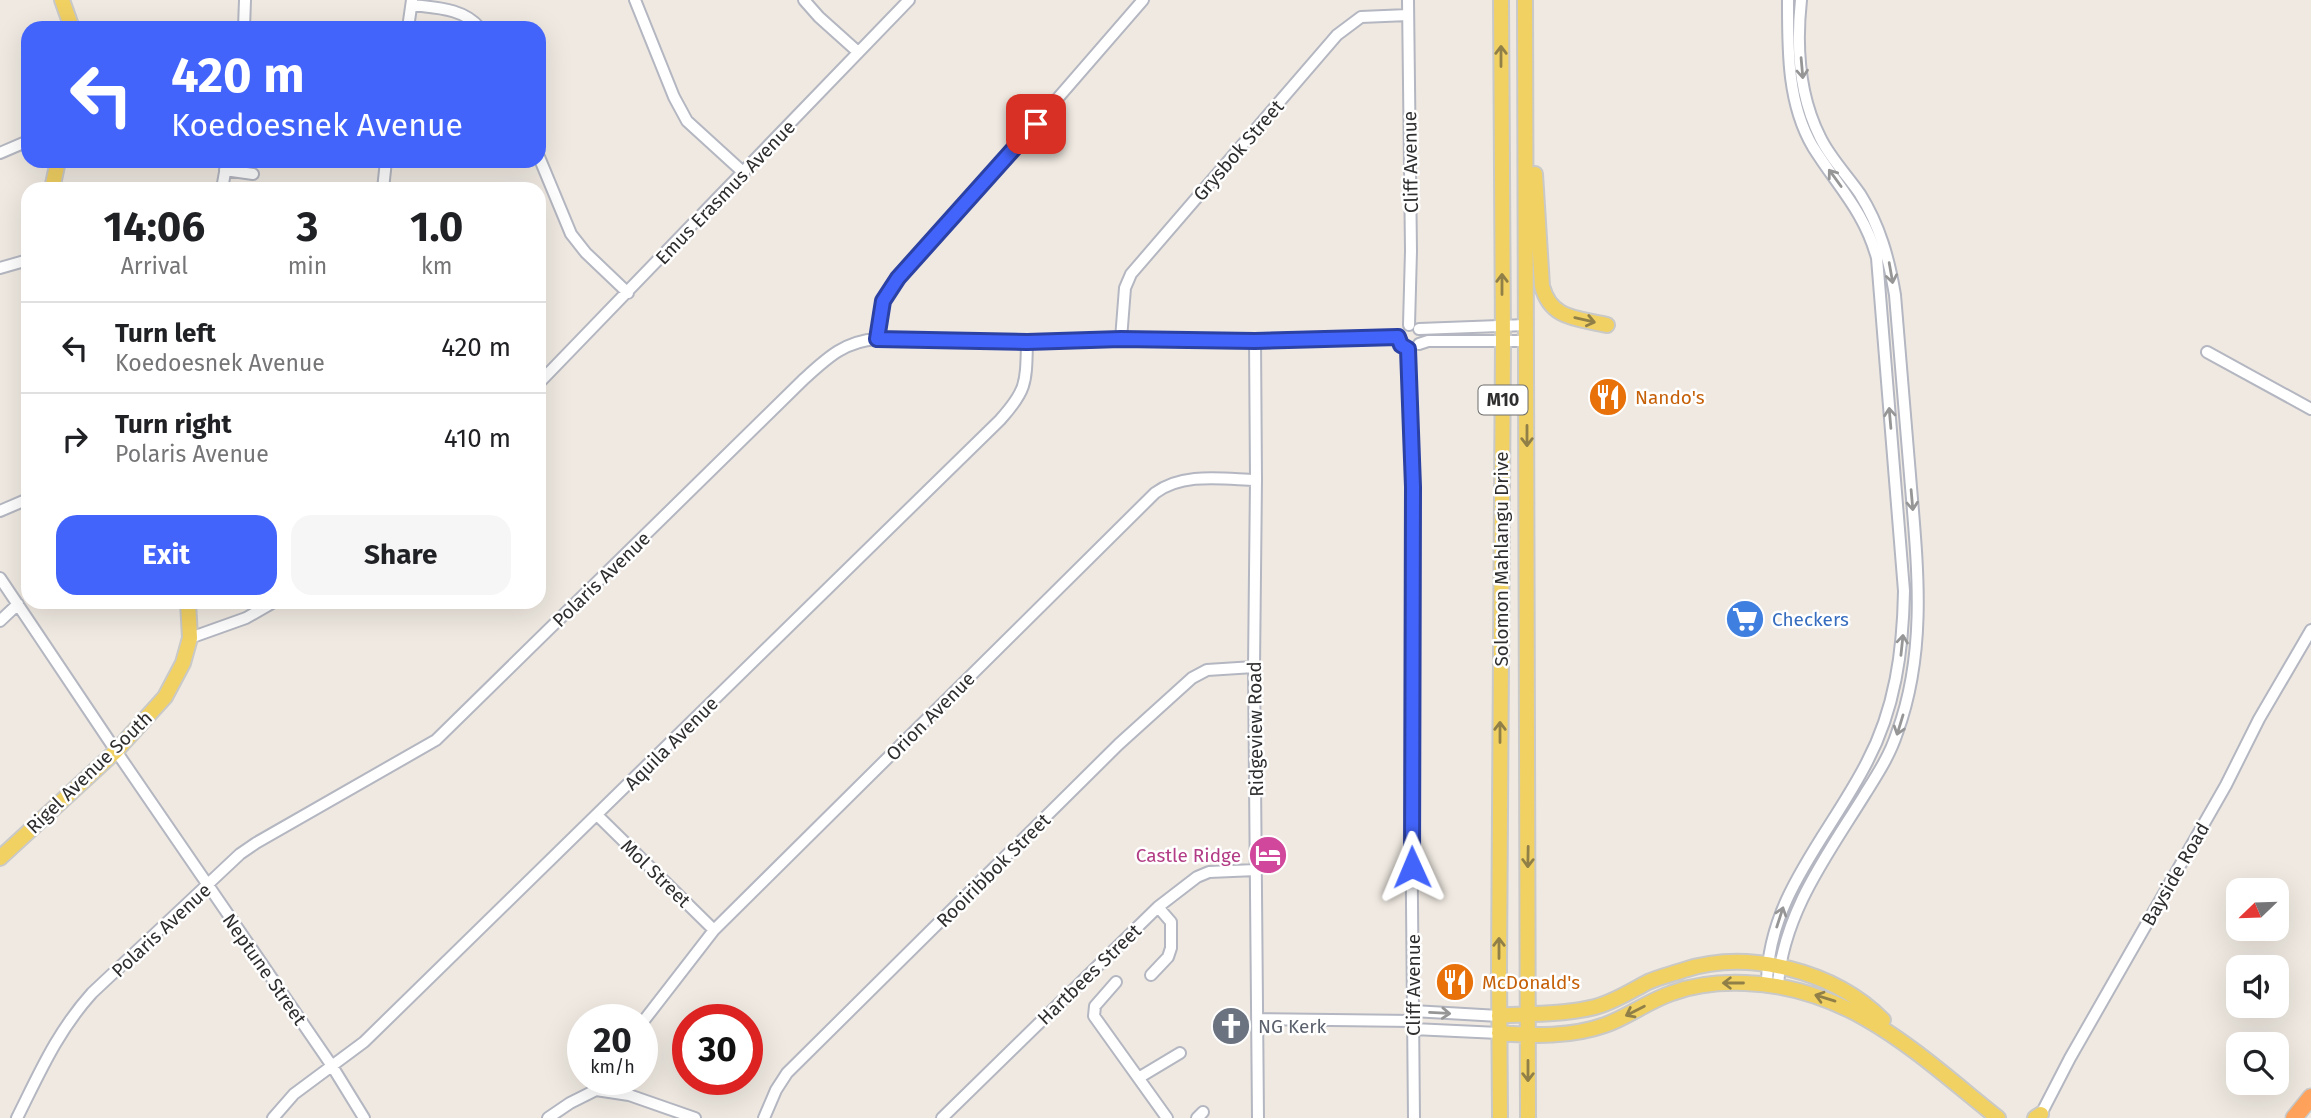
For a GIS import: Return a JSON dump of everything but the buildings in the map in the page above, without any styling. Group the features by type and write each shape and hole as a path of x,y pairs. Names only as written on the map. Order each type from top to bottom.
{"highway":[{"path":"2294,1118 2311,1097"}],"main road":[{"path":"62,0 70,21"},
{"name":"Solomon Mahlangu Drive","path":"1500,1118 1503,334 1501,0"},
{"name":"Solomon Mahlangu Drive","path":"1525,0 1528,1118"},
{"path":"1525,33 1545,296 1561,314 1607,325"},
{"name":"Rigel Avenue South","path":"0,858 116,751 165,697 183,663 190,638 188,609"},
{"path":"1499,1016 1563,1013 1598,1006 1651,981 1702,965 1730,962 1773,966 1818,979 1858,1000 1906,1044"},
{"path":"1499,1033 1528,1036 1604,1026 1662,996 1706,983 1773,984 1832,1000 1871,1021 1906,1044 1998,1118"}],"street":[{"path":"244,21 245,0"},
{"path":"635,0 674,97 687,121 744,173"},
{"path":"804,0 858,52"},
{"name":"Emus Erasmus Avenue","path":"546,376 909,0"},
{"path":"877,339 883,301 898,278 1143,0"},
{"name":"Cliff Avenue","path":"1409,0 1414,327"},
{"path":"1773,984 1774,933 1789,892 1813,848 1868,762 1882,727 1899,670 1904,591 1877,258 1860,214 1812,145 1801,122 1790,71 1788,0"},
{"path":"1773,966 1796,910 1881,769 1897,734 1910,690 1916,651 1919,597 1895,295 1890,264 1872,216 1821,139 1805,99 1799,35 1801,0"},
{"path":"409,21 412,2 462,12 474,21"},
{"name":"Grysbok Street","path":"1121,339 1125,288 1131,274 1315,60 1361,17 1409,15"},
{"path":"0,153 21,144"},
{"path":"235,168 253,174"},
{"path":"544,168 578,245 628,293"},
{"path":"0,268 21,262"},
{"path":"1527,325 1503,334 1429,341 1414,346 1401,345 1398,337 1400,330 1414,327 1503,334 1527,341"},
{"path":"1414,327 1422,337 1414,346"},
{"name":"Polaris Avenue","path":"16,1118 50,1051 72,1016 92,993 240,854 436,740 839,349 877,339 1027,342 1398,337"},
{"name":"Ridgeview Road","path":"1255,341 1254,667 1258,1118"},
{"name":"Aquila Avenue","path":"273,1118 294,1094 364,1042 1000,420 1024,389 1027,342"},
{"name":"Cliff Avenue","path":"1413,1118 1411,796 1414,346"},
{"path":"2207,352 2311,409"},
{"name":"Orion Avenue","path":"657,1004 714,930 1155,493 1164,486 1181,480 1256,480"},
{"path":"0,511 21,502"},
{"name":"Neptune Street","path":"0,578 21,608"},
{"path":"0,621 18,604"},
{"name":"Neptune Street","path":"21,609 332,1066 364,1118"},
{"path":"190,638 246,618 262,609"},
{"name":"Bayside Road","path":"2038,1117 2311,630"},
{"name":"Rooiribbok Street","path":"764,1118 787,1073 1119,744 1199,672 1254,667"},
{"name":"Mol Street","path":"597,816 714,930"},
{"name":"Hartbees Street","path":"942,1118 1158,907 1197,877 1209,872 1256,870"},
{"path":"1151,975 1176,955 1171,922 1158,907"},
{"path":"1116,982 1095,1006 1094,1016 1167,1118"},
{"path":"1258,1019 1413,1020 1499,1016"},
{"path":"1413,1020 1499,1033"},
{"path":"1140,1077 1180,1053"},
{"path":"548,1118 582,1095"},
{"path":"629,1095 695,1118"}],"place":[{"name":"Nando's","path":"1608,397"},
{"name":"Checkers","path":"1745,619"},
{"name":"Castle Ridge","path":"1268,855"},
{"name":"McDonald's","path":"1455,982"},
{"name":"NG Kerk","path":"1231,1026"}],"route":[{"path":"1036,124 898,278 883,301 877,339 1027,342 1398,337 1401,345 1408,349 1413,487 1412,867"}]}
